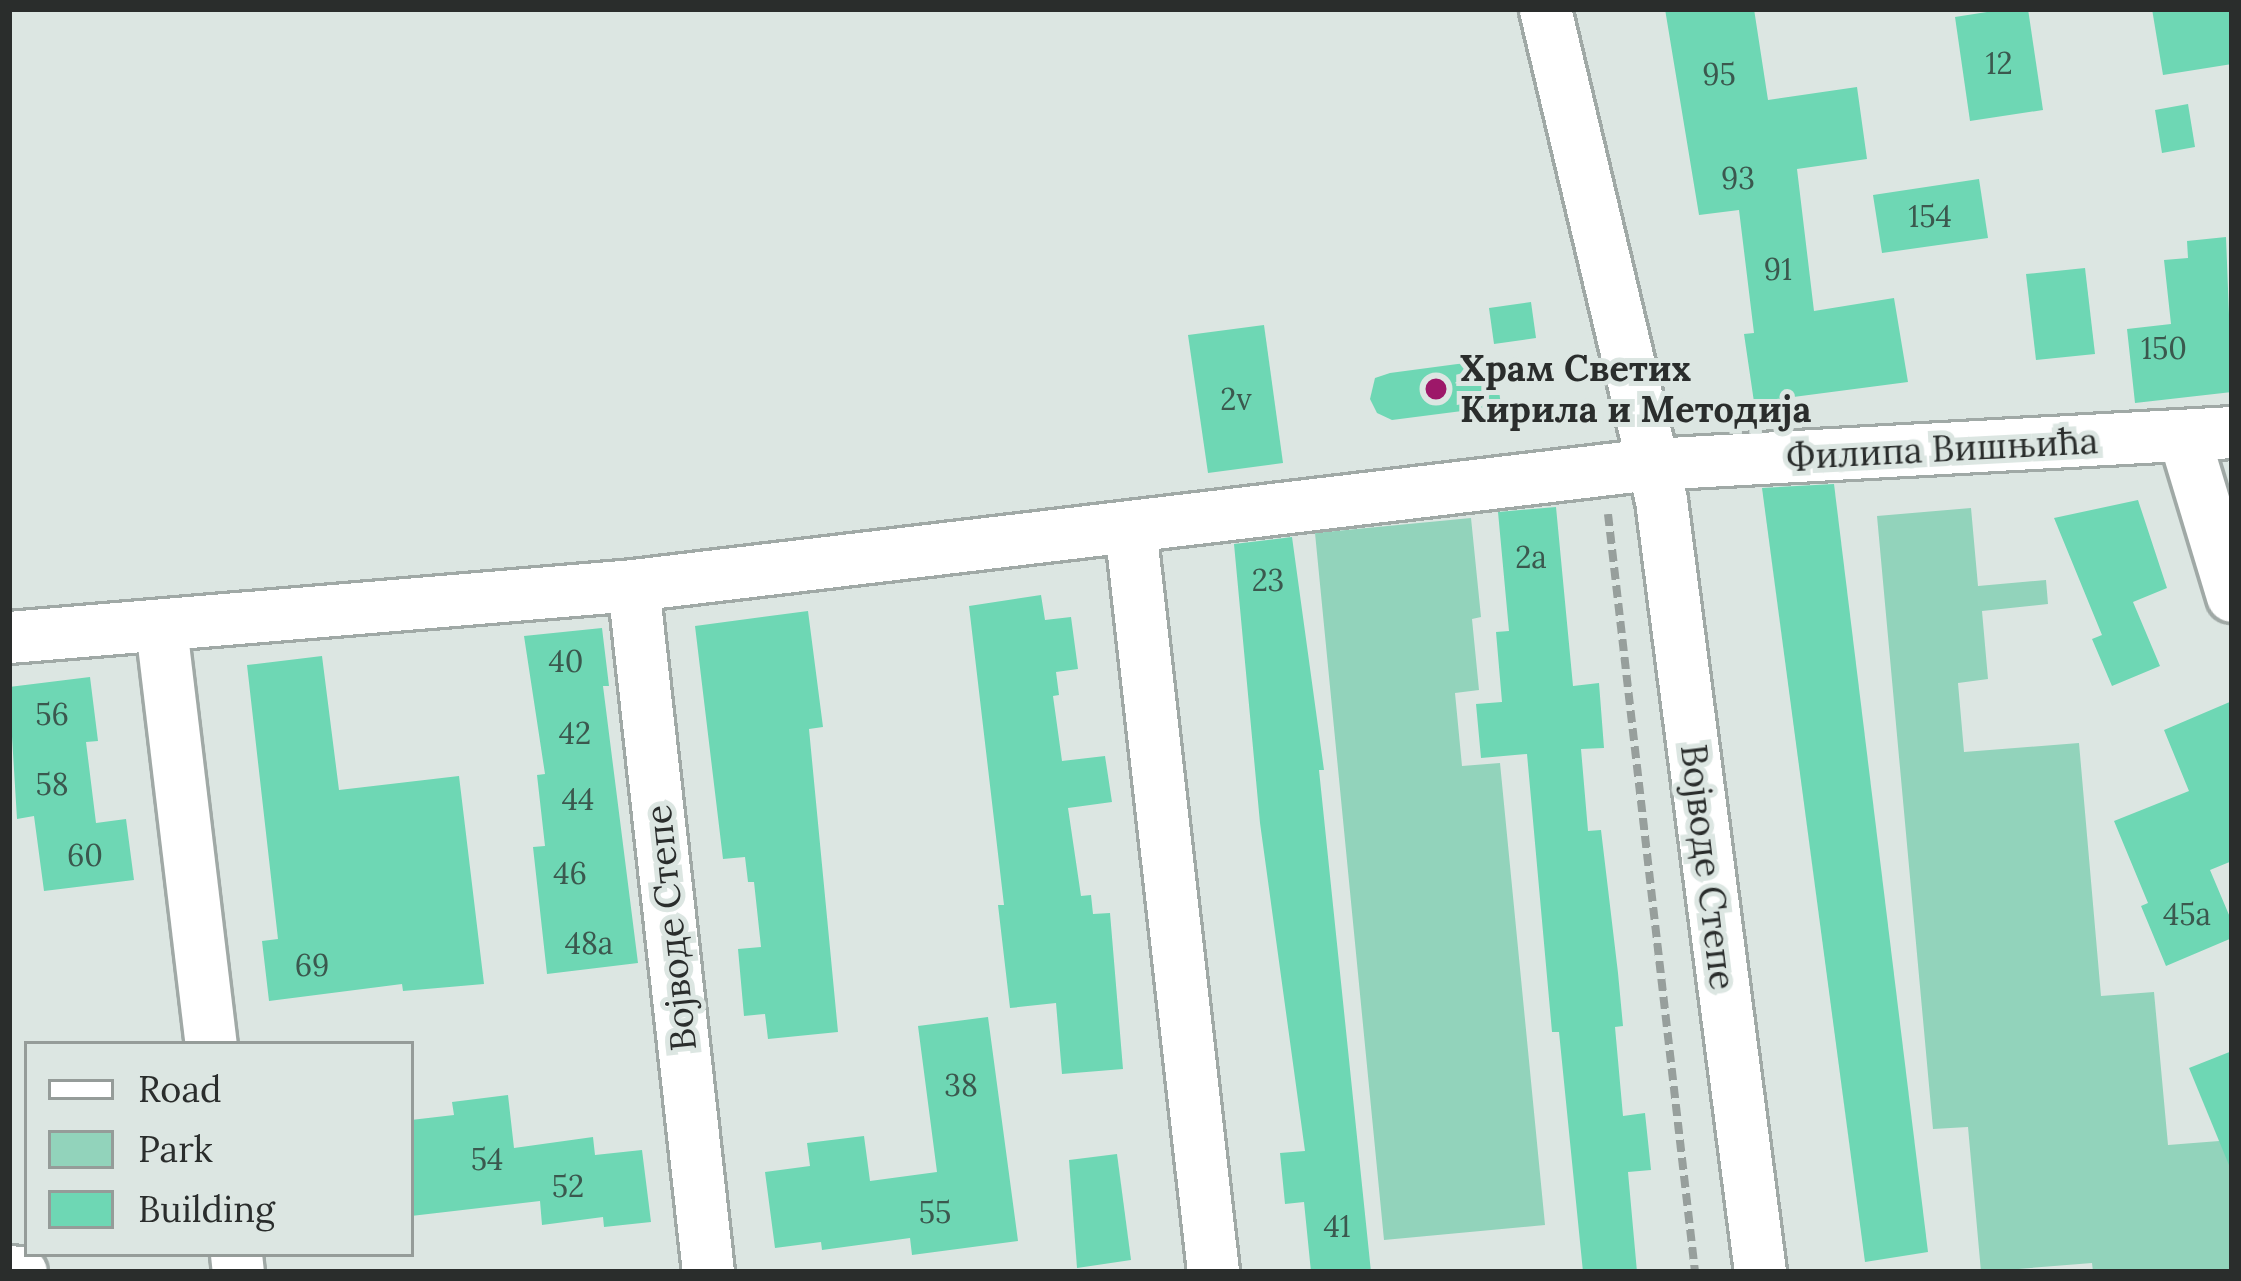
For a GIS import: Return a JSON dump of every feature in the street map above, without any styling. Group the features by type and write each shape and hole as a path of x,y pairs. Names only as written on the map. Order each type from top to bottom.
{"street":[{"name":"Војводе Степе","path":"1545,9 1656,482 1760,1272"},
{"name":"Филипа Вишњића","path":"1656,482 2208,434"},
{"path":"2208,434 2232,596"},
{"path":"9,637 633,585 1130,527 1656,482"},
{"path":"1130,527 1213,1272"},
{"name":"Војводе Степе","path":"633,585 709,1272"},
{"path":"161,627 211,1041"},
{"path":"9,1271 21,1272"}],"path":[{"path":"1656,482 1607,506 1695,1272"}],"green space":[{"path":"1971,508 1978,586 2046,580 2048,604 1982,611 1988,679 1958,683 1964,752 2079,743 2101,996 2154,992 2168,1145 2232,1140 2232,1272 2093,1272 2092,1263 1981,1272 1968,1127 1933,1129 1877,516"},
{"path":"1471,518 1481,617 1472,619 1479,690 1455,693 1462,766 1500,763 1545,1225 1384,1240 1315,533"}],"building":[{"path":"1665,9 1754,9 1768,100 1857,87 1867,159 1797,169 1814,311 1894,298 1908,382 1754,402 1744,334 1754,333 1739,210 1699,215"},
{"path":"2028,9 2043,110 1970,121 1955,17"},
{"path":"2152,9 2232,9 2232,64 2163,75"},
{"path":"2188,104 2195,147 2162,153 2155,110"},
{"path":"1979,179 1988,238 1882,253 1873,195"},
{"path":"2226,237 2232,392 2135,403 2127,329 2171,324 2164,260 2188,258 2187,241"},
{"path":"2085,268 2095,354 2036,360 2026,274"},
{"path":"1531,302 1536,338 1494,344 1489,308"},
{"path":"1264,325 1283,463 1208,473 1188,335"},
{"name":"Храм Светих Кирила и Методија","path":"1495,359 1501,406 1392,420 1377,413 1370,399 1375,378 1390,373"},
{"path":"1834,484 1928,1252 1865,1262 1762,488"},
{"path":"2138,500 2167,588 2133,602 2160,666 2112,686 2092,639 2102,635 2054,518"},
{"path":"1556,507 1573,686 1599,683 1604,748 1581,749 1588,831 1601,830 1618,973 1623,1026 1615,1027 1623,1116 1645,1113 1651,1170 1628,1172 1637,1272 1583,1272 1559,1032 1552,1032 1527,754 1481,758 1476,704 1502,702 1496,632 1509,631 1498,512"},
{"path":"1292,537 1324,770 1319,770 1371,1272 1311,1272 1304,1202 1285,1204 1280,1153 1305,1151 1260,823 1234,544"},
{"path":"1041,595 1045,620 1071,617 1078,669 1056,672 1059,695 1053,696 1062,761 1105,756 1112,802 1068,808 1081,896 1091,895 1093,914 1110,913 1123,1069 1062,1074 1056,1003 1010,1008 998,905 1004,905 969,606"},
{"path":"808,611 823,727 809,729 838,1032 768,1039 765,1014 744,1016 738,949 761,947 754,882 748,882 745,857 723,859 695,626"},
{"path":"602,628 609,686 603,686 638,963 547,974 533,847 545,846 537,775 545,774 524,636"},
{"path":"322,656 339,790 459,776 484,984 403,991 402,984 269,1001 262,941 278,939 247,665"},
{"path":"90,677 98,741 86,742 96,823 126,819 134,880 44,891 34,816 17,819 9,687"},
{"path":"2232,701 2232,861 2210,870 2232,922 2232,938 2166,966 2141,906 2148,903 2114,821 2189,791 2164,730"},
{"path":"988,1017 1018,1241 912,1255 910,1238 822,1250 821,1242 775,1248 765,1172 810,1166 807,1143 864,1136 870,1181 937,1172 918,1026"},
{"path":"2232,1051 2232,1169 2231,1170 2189,1068"},
{"path":"508,1095 514,1148 593,1137 595,1155 642,1150 651,1222 604,1227 603,1217 542,1225 540,1201 414,1216 414,1120 454,1115 452,1102"},
{"path":"1117,1154 1131,1260 1077,1268 1069,1160"}],"place":[{"name":"Храм Светих Кирила и Методија","path":"1436,389"}]}
